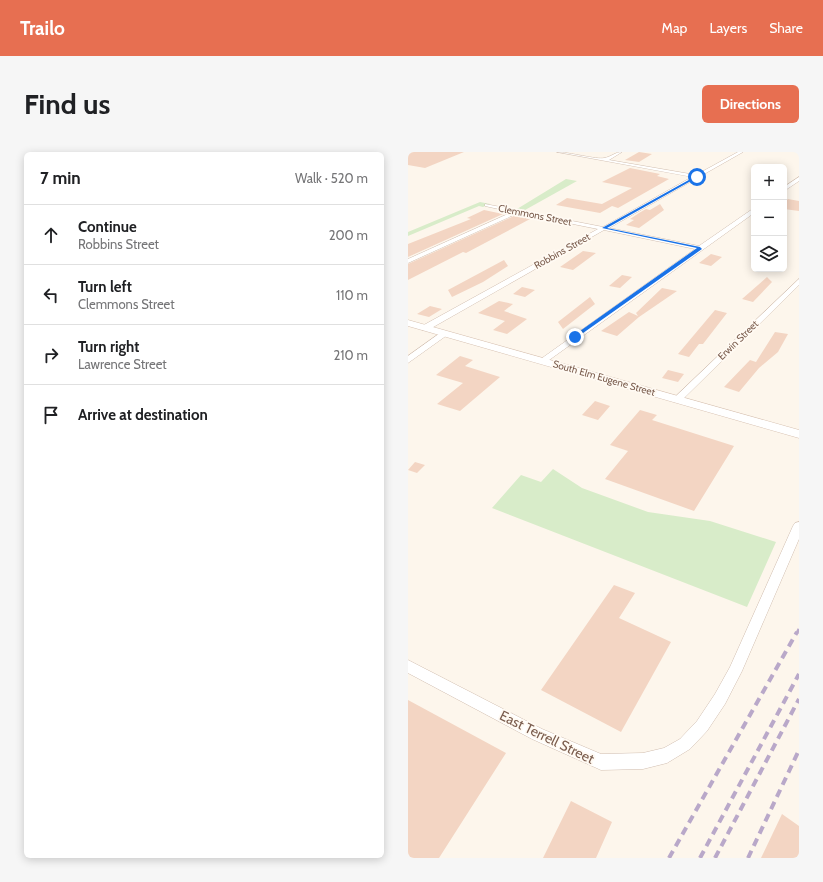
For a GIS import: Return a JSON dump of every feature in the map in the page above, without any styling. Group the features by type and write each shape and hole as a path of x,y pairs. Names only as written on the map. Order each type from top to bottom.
{"main road":[{"name":"South Elm Eugene Street","path":"408,323 799,434"}],"street":[{"path":"559,152 697,177"},
{"path":"605,160 620,152"},
{"name":"Robbins Street","path":"425,328 742,152"},
{"path":"787,187 799,179"},
{"name":"Clemmons Street","path":"487,205 700,248"},
{"path":"408,261 518,211"},
{"path":"542,360 751,212"},
{"name":"Erwin Street","path":"676,400 799,281"},
{"path":"408,360 446,333"},
{"name":"East Terrell Street","path":"408,666 537,734 601,762 643,761 667,755 685,744 702,726 720,699 735,671 799,526"}],"green space":[{"path":"566,179 577,181 525,210 517,209"},
{"path":"480,202 490,204 483,207 479,206 408,236 408,232"},
{"path":"553,469 582,488 648,512 710,521 776,542 747,607 492,508 521,475 541,482"}],"building":[{"path":"408,152 464,152 425,168 408,165"},
{"path":"639,152 652,154 639,162 625,160"},
{"path":"630,168 660,174 657,176 669,179 618,208 612,206 600,213 556,205 567,198 602,204 632,188 602,182"},
{"path":"787,200 799,201 799,211 787,209"},
{"path":"660,204 664,210 639,228 626,225 634,220 630,219 639,213 646,209 650,210"},
{"path":"484,210 503,214 408,257 408,244 471,219 467,218"},
{"path":"514,216 530,219 466,253 463,252 408,280 408,264"},
{"path":"583,251 596,253 573,270 560,267"},
{"path":"711,254 722,257 711,266 699,263"},
{"path":"504,260 508,266 483,282 452,297 448,290"},
{"path":"622,275 632,277 620,288 609,286"},
{"path":"767,277 772,282 753,302 742,299"},
{"path":"522,287 535,290 525,297 513,294"},
{"path":"662,288 677,291 639,317 617,336 601,331 629,312 638,316 636,313"},
{"path":"590,297 595,304 563,329 558,322"},
{"path":"499,301 513,304 504,311 527,319 507,334 493,330 505,321 478,313"},
{"path":"430,306 442,309 429,317 417,314"},
{"path":"715,310 727,313 703,344 699,344 689,357 678,354"},
{"path":"775,332 788,334 778,352 759,368 739,392 724,387 750,360 756,362"},
{"path":"460,356 473,360 465,366 500,377 460,411 437,404 463,383 436,375"},
{"path":"668,370 684,374 678,382 662,378"},
{"path":"595,401 610,406 598,420 582,415"},
{"path":"640,410 657,415 652,420 734,446 694,511 605,479 628,451 610,445"},
{"path":"415,462 425,465 417,473 408,470"},
{"path":"614,585 635,593 619,618 671,642 621,732 541,690"},
{"path":"408,700 506,753 439,858 408,858"},
{"path":"571,801 612,822 596,858 543,858"},
{"path":"782,814 799,826 799,858 761,858"}],"railway":[{"path":"797,633 799,629"},
{"path":"669,858 797,632"},
{"path":"700,858 799,674"},
{"path":"715,858 799,699"},
{"path":"748,858 799,750"}],"route":[{"path":"575,337 700,248 603,228 697,177"}]}
